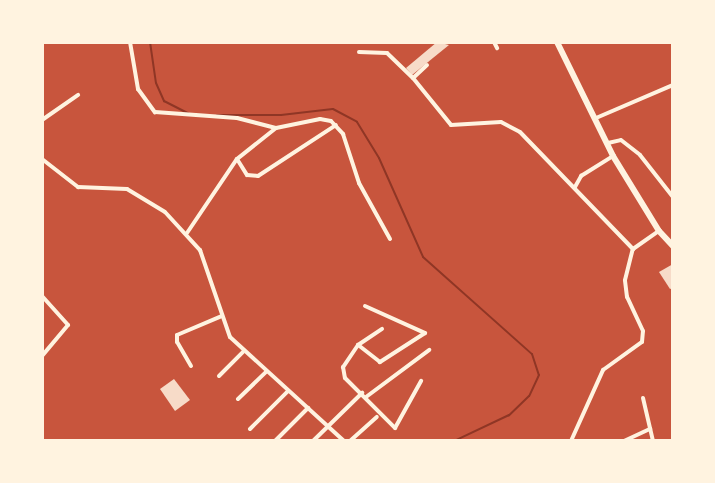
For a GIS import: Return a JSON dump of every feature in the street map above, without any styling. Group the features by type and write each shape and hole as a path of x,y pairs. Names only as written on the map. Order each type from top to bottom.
{"main road":[{"path":"557,42 613,156 659,231 673,246"}],"street":[{"path":"130,42 138,89 155,112 237,118 276,128 326,118 336,125 359,183 390,239"},
{"path":"494,42 497,48"},
{"path":"359,52 387,53 413,78 453,127 507,124 575,187 633,249"},
{"path":"413,78 427,65"},
{"path":"596,118 673,85"},
{"path":"42,120 78,95"},
{"path":"237,159 247,175 258,176 336,125"},
{"path":"188,233 237,159 276,128"},
{"path":"608,143 621,140 640,155 673,197"},
{"path":"575,187 581,176 613,156"},
{"path":"42,159 78,187 121,187 134,192 165,212 188,233 200,250 230,337 243,352 344,441"},
{"path":"571,441 603,370 642,342 643,331 624,288 633,249 659,231"},
{"path":"42,296 68,325 42,356"},
{"path":"358,345 380,362 424,333 365,306"},
{"path":"191,366 177,342 177,335 222,316"},
{"path":"382,329 358,345 347,359 343,375 395,428 421,381"},
{"path":"366,397 429,350"},
{"path":"219,375 243,352"},
{"path":"238,399 266,372"},
{"path":"250,429 288,391"},
{"path":"313,441 362,393"},
{"path":"643,398 653,441"},
{"path":"275,441 308,408"},
{"path":"350,441 377,417"},
{"path":"624,441 650,429"}],"building":[{"path":"437,42 449,45 412,75 406,68"},
{"path":"673,264 673,288 670,289 659,272"},
{"path":"174,379 190,400 175,411 160,389"}],"waterway":[{"path":"150,42 156,83 164,101 188,113"},
{"path":"217,115 281,115 333,109 357,122 379,158 423,257 532,354 539,375 529,396 509,415 454,441"}]}
